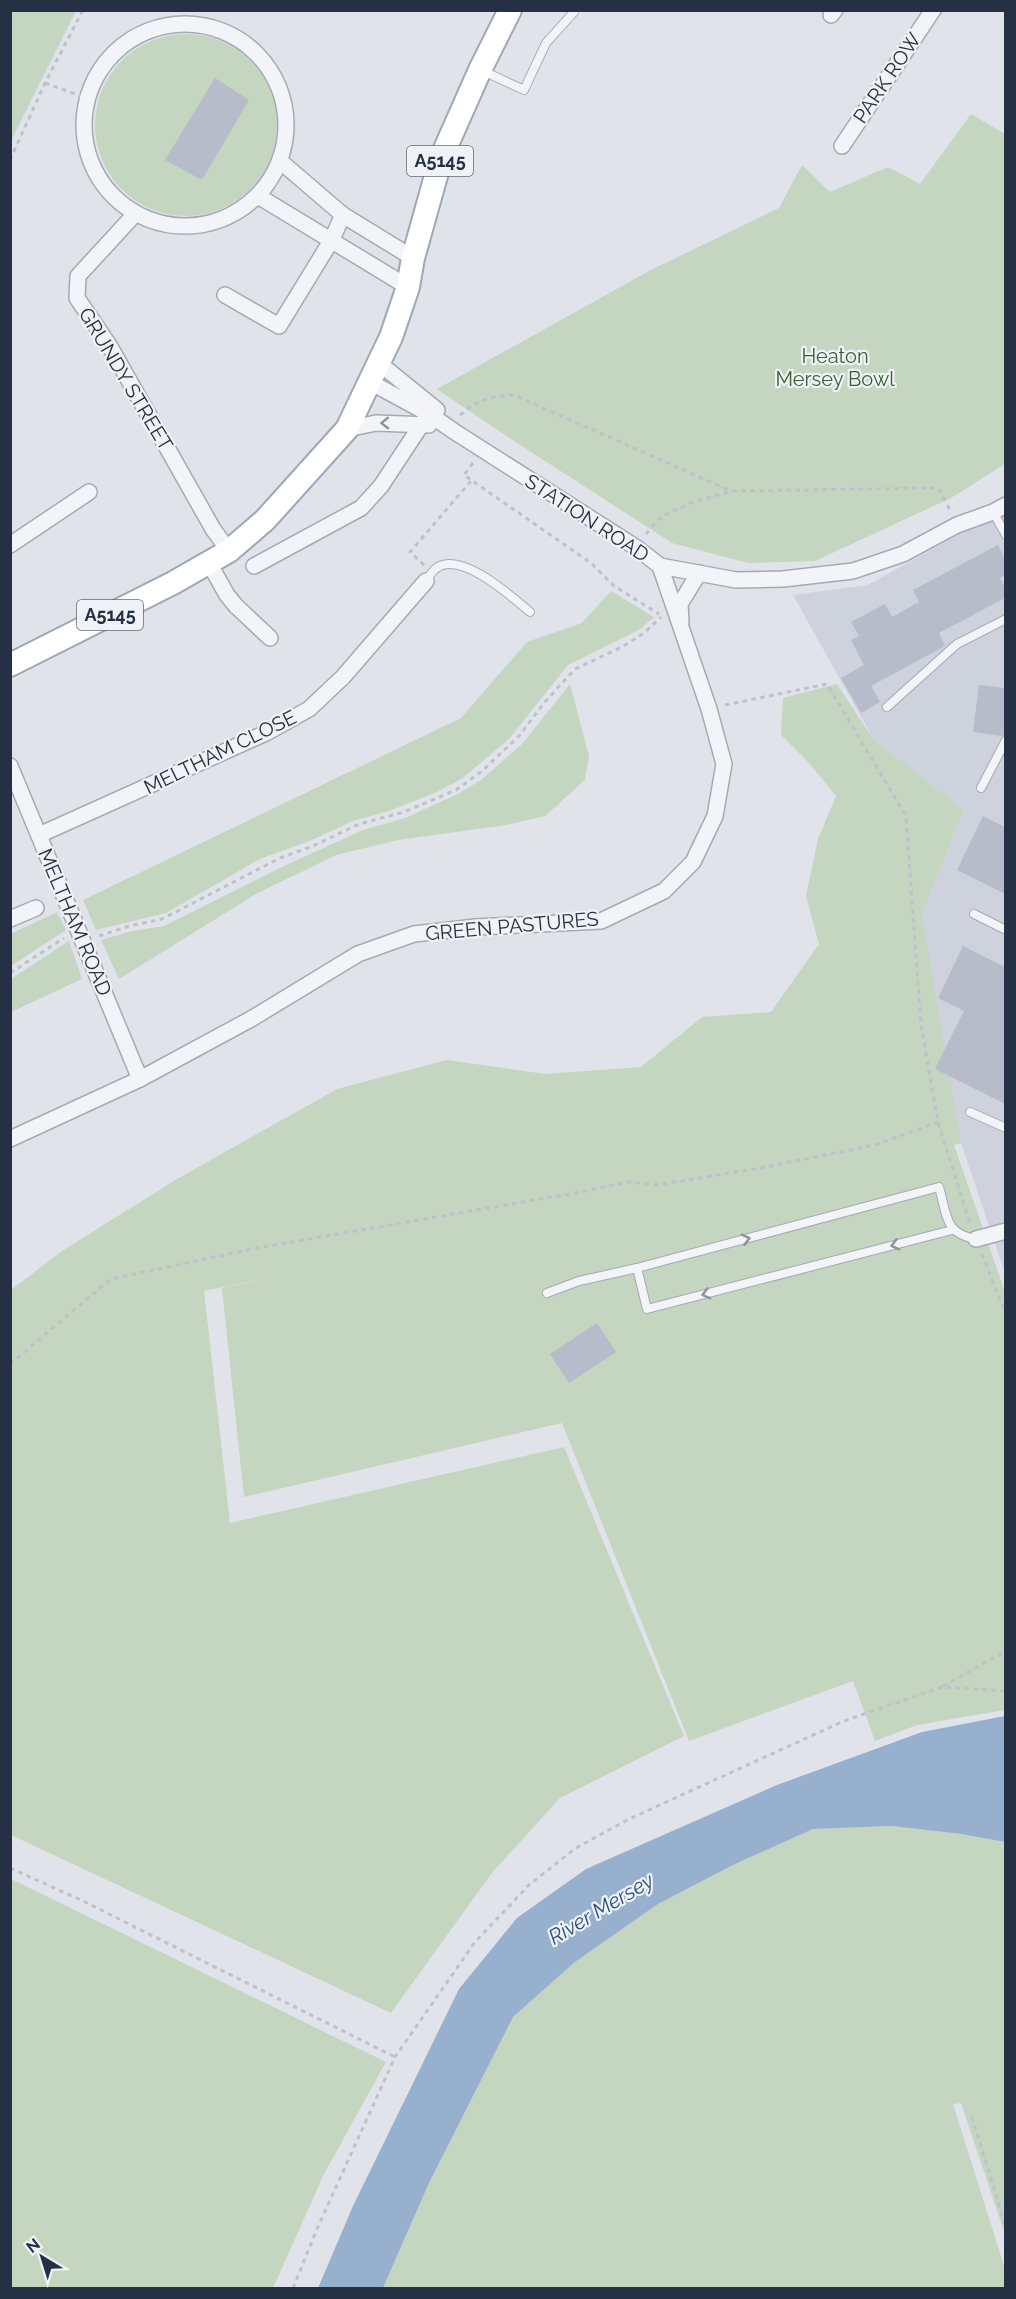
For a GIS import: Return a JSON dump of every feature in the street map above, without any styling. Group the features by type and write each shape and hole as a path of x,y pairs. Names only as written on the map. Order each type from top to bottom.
{"main road":[{"name":"A5145","path":"10,665 229,551 265,520 347,429 391,337 408,288 413,258 441,158 480,70 510,10"}],"street":[{"name":"PARK ROW","path":"842,147 933,10"},
{"path":"184,23 217,28 246,43 269,66 283,96 287,129 280,161 258,196 231,215 200,225 166,225 135,214 109,193 91,165 83,132 86,98 100,68 122,44 142,33 152,28 184,23"},
{"path":"280,161 343,215 413,258"},
{"path":"258,196 408,288"},
{"name":"GRUNDY STREET","path":"135,214 78,276 77,298 109,345 213,529 229,551"},
{"path":"225,295 279,326 332,241 343,215"},
{"name":"STATION ROAD","path":"375,373 428,415 637,548 660,566 736,580 783,579 853,571 903,554 957,525 999,508"},
{"name":"STATION ROAD","path":"375,373 428,415 483,449"},
{"path":"347,429 428,415"},
{"path":"254,566 361,508 381,486 428,415"},
{"path":"10,545 89,492"},
{"path":"209,563 227,596 270,638"},
{"name":"GREEN PASTURES","path":"10,1139 140,1079 251,1018 358,954 414,934 476,927 601,921 664,891 693,862 715,816 724,764 709,709 681,631 667,612 660,566"},
{"name":"GREEN PASTURES","path":"681,631 680,604 699,573"},
{"name":"MELTHAM CLOSE","path":"39,835 258,737 309,709 343,677 429,577"},
{"name":"MELTHAM ROAD","path":"10,766 140,1079"},
{"path":"10,919 36,908"},
{"path":"976,1239 1005,1231"}],"lane":[{"path":"480,70 524,90 546,43 574,12"},
{"path":"999,508 1005,535"},
{"path":"429,577 439,566 445,565 476,571 530,612"},
{"path":"887,707 957,645 1005,620"},
{"path":"981,788 1005,740"},
{"path":"974,914 1005,930"},
{"path":"970,1112 1005,1128"},
{"path":"547,1293 579,1281 637,1268 939,1187 952,1230 962,1237 976,1239"},
{"path":"637,1268 647,1309 952,1230"}],"path":[{"path":"10,160 45,83 83,10"},
{"path":"45,83 86,98"},
{"path":"465,411 480,401 495,396 514,395 732,491"},
{"path":"10,973 80,936 162,920 280,858 313,846 359,824 404,812 456,790 482,771 519,736 575,669 637,637 667,612 614,586 591,563 464,475 483,449"},
{"path":"429,577 410,552 472,481"},
{"path":"637,548 662,516 693,502 732,491 938,489 957,525"},
{"path":"709,709 827,684 906,816 921,1025 938,1122 976,1239 1005,1315"},
{"path":"10,1364 111,1280 256,1248 627,1182 657,1185 760,1168 875,1145 938,1122"},
{"path":"292,2289 316,2229 395,2057 475,1942 529,1885 576,1848 629,1819 734,1769 844,1721 942,1687 1005,1652"},
{"path":"942,1687 1005,1691"},
{"path":"10,1868 266,1991 395,2057"},
{"path":"972,2117 1005,2228"}],"shaded area":[{"path":"1005,509 1005,1273 935,1066 922,915 964,809 874,740 793,595 868,585"}],"green space":[{"path":"10,11 76,11 11,141"},
{"path":"186,34 221,41 237,49 250,61 262,74 270,90 277,125 270,160 262,176 250,189 237,201 221,209 186,216 151,209 135,201 122,189 110,176 102,160 95,125 102,90 110,74 122,61 135,49 151,41"},
{"name":"Heaton Mersey Bowl","path":"971,114 1005,134 1005,464 951,498 815,561 748,563 672,543 437,389 649,271 779,208 802,165 830,192 888,167 920,184"},
{"path":"611,591 654,617 639,630 568,665 509,739 463,778 437,792 389,811 353,821 312,840 260,859 166,913 96,930 83,900 461,718 527,642 582,623"},
{"path":"570,684 589,756 585,780 545,816 506,825 398,840 336,855 256,894 119,979 101,940 132,931 164,926 282,867 363,830 405,818 458,794 481,780 522,744"},
{"path":"837,684 874,740 964,809 922,915 961,1143 954,1145 1005,1292 1005,1710 917,1725 875,1741 853,1681 689,1741 562,1423 244,1497 222,1288 273,1277 204,1291 230,1523 564,1447 684,1736 560,1798 491,1874 391,2013 11,1835 11,1290 62,1251 177,1179 337,1089 447,1060 545,1074 641,1067 702,1017 771,1012 819,944 806,896 818,839 836,796 810,764 781,735 783,698"},
{"path":"57,912 66,930 11,966 11,934"},
{"path":"69,941 82,979 11,1012 11,979"},
{"path":"892,1826 1005,1842 1005,2234 961,2103 953,2104 1005,2269 1005,2288 383,2288 429,2183 513,2017 575,1962 658,1904 733,1865 813,1829"},
{"path":"11,1879 386,2062 324,2174 273,2288 11,2288"}],"water":[{"name":"River Mersey","path":"1005,1716 1005,1842 892,1826 813,1829 733,1865 658,1904 575,1962 513,2017 429,2183 383,2288 318,2288 353,2206 459,1989 517,1918 586,1869 777,1785 922,1732"}],"building":[{"path":"215,78 249,100 202,180 165,160"},
{"path":"998,545 1005,559 1005,575 1000,578 1005,588 1005,598 939,633 945,646 871,686 880,702 861,713 841,678 864,665 851,640 859,636 851,622 885,604 892,617 919,602 913,590"},
{"path":"979,685 1005,688 1005,734 1002,736 973,732"},
{"path":"983,816 1005,827 1005,894 957,870"},
{"path":"963,946 1005,967 1005,1104 935,1069 964,1011 938,998"},
{"path":"597,1323 616,1352 569,1383 550,1354"}]}
